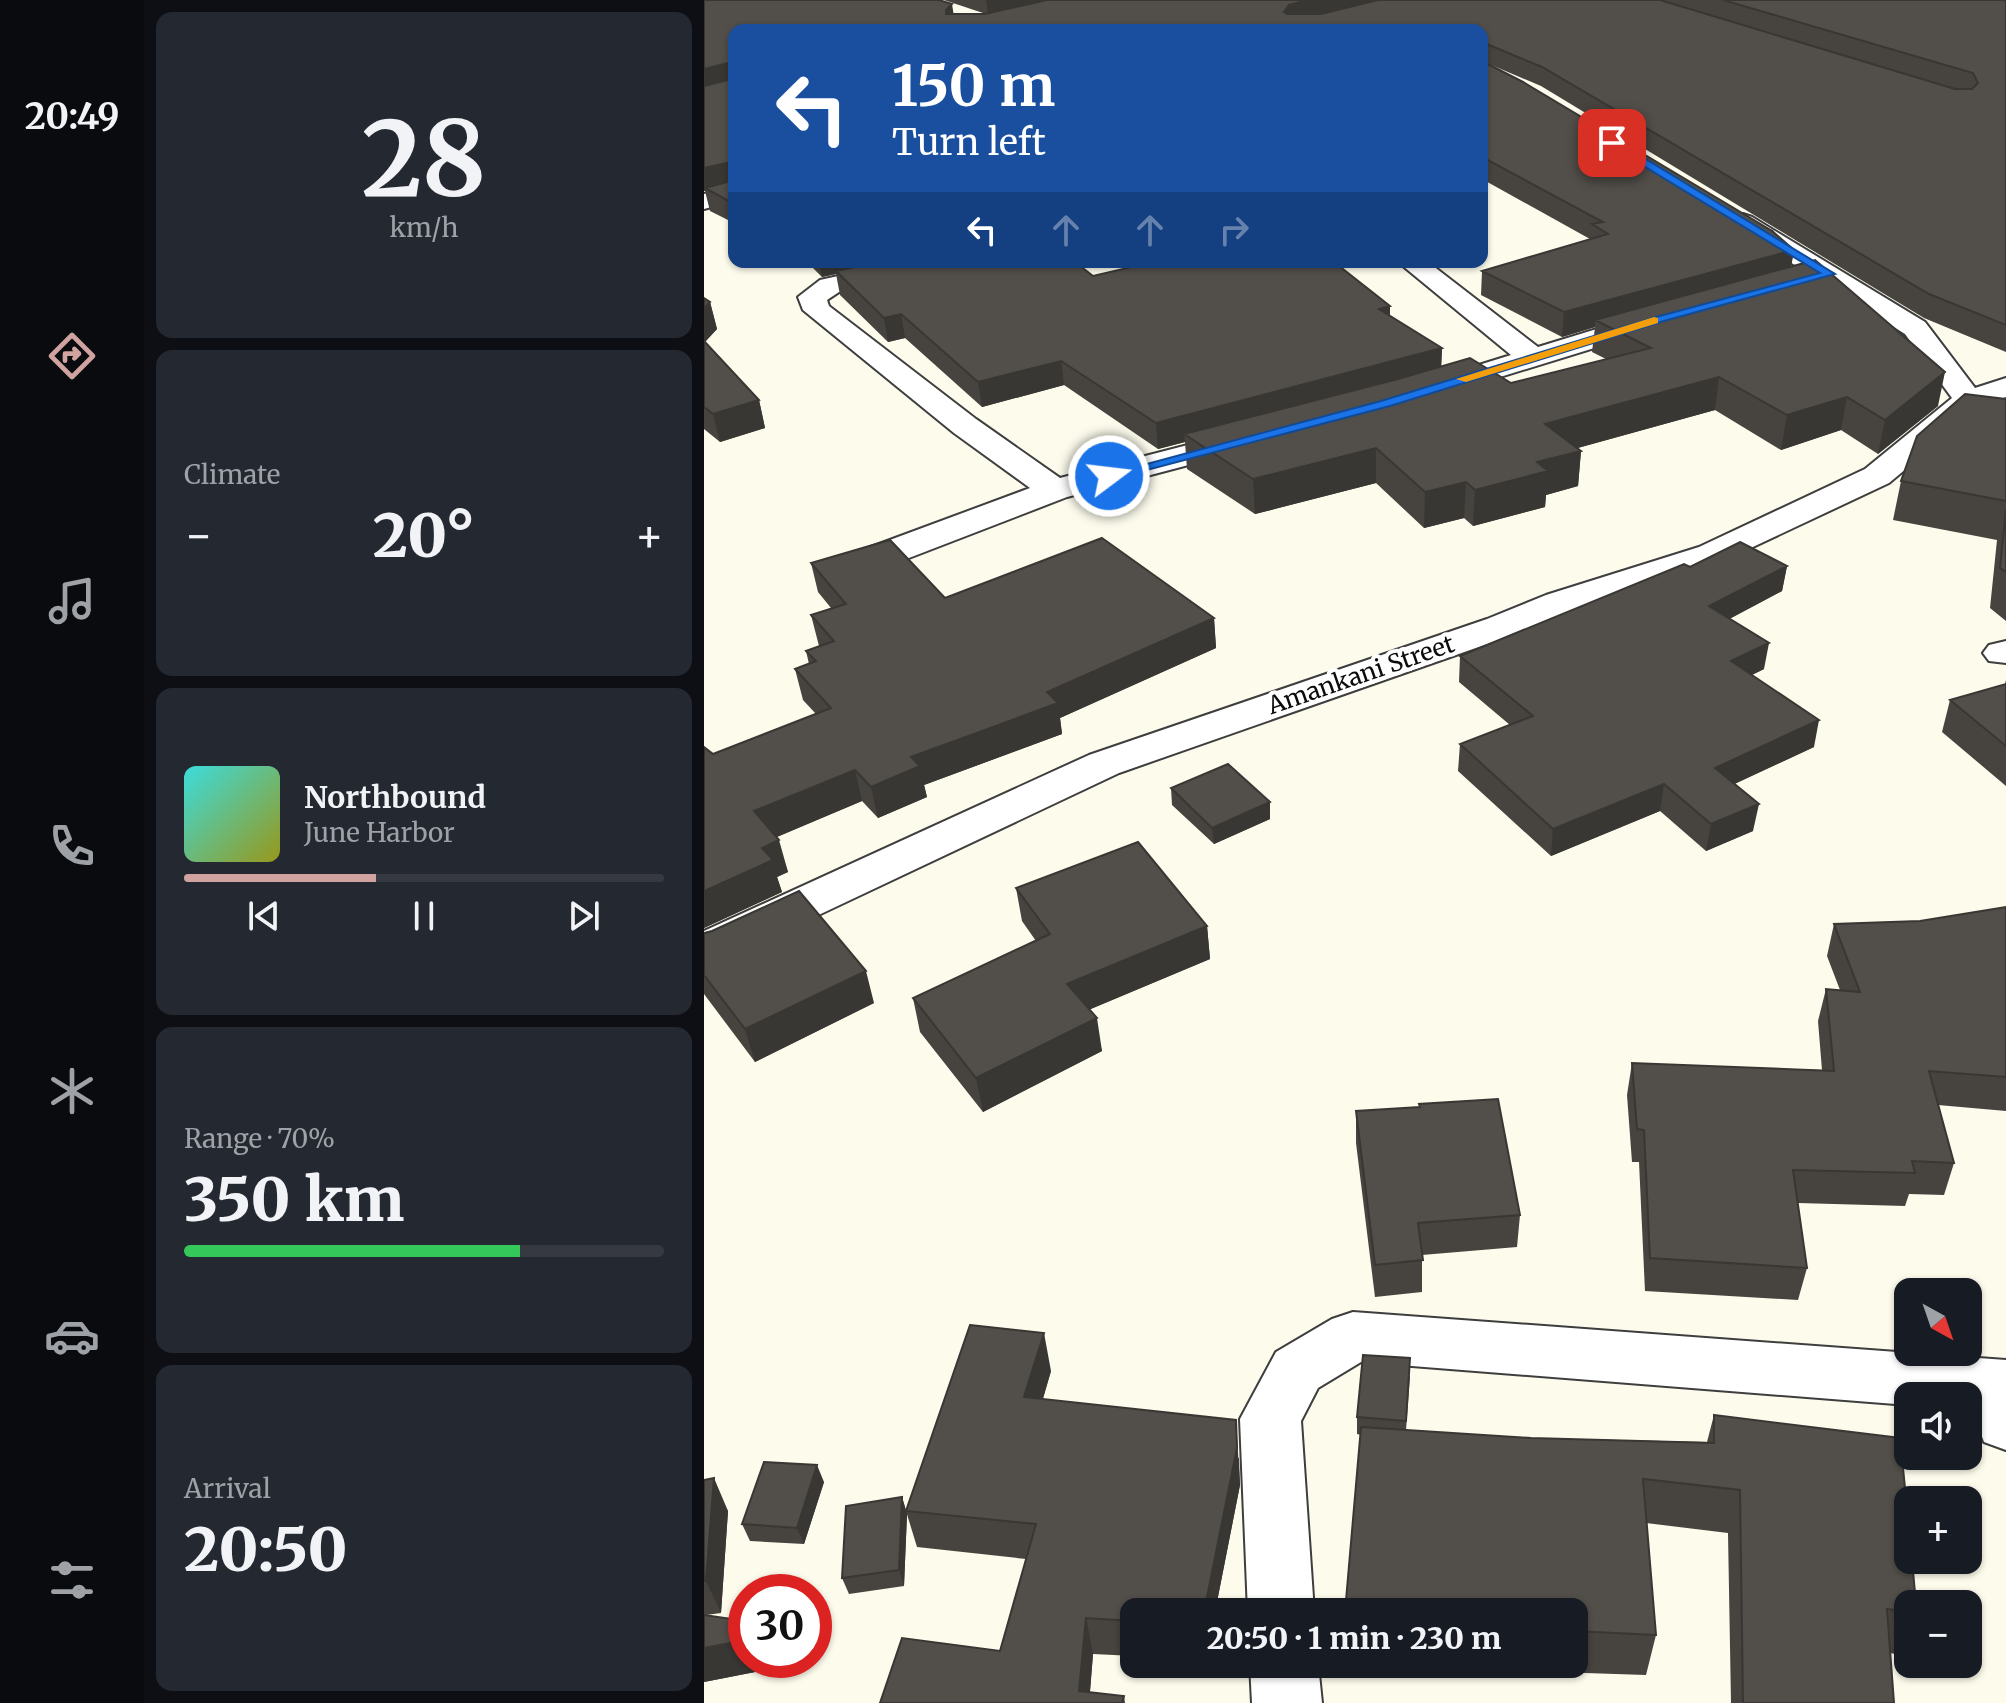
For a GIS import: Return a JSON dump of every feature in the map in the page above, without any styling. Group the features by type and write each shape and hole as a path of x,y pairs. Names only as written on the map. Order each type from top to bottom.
{"street":[{"path":"704,202 728,195"},
{"path":"1721,209 1915,328 1969,400"},
{"path":"912,268 830,286 812,297 817,310 965,426 1055,490"},
{"path":"1419,268 1532,357"},
{"path":"1790,284 1829,274"},
{"path":"1400,399 1675,315"},
{"name":"Amankani Street","path":"704,950 1104,764 1500,627 1559,603 1711,554 1877,476 1969,400 2006,387"},
{"path":"857,565 1055,490 1277,432"},
{"path":"1280,1598 1270,1419 1297,1370 1353,1337 2002,1398"},
{"path":"1285,1678 1287,1703"}],"building":[{"path":"704,0 939,0 952,4 946,14 985,14 1047,0 1308,0 1289,5 1284,12 1321,14 1378,0 1660,0 1955,89 1972,89 1978,83 1973,73 1723,0 2003,0 2006,1 2006,325 1929,294 1542,67 1488,44 1488,24 728,24 728,63 704,69"},
{"path":"1488,64 1772,231 1794,250 1564,312 1482,271 1608,234 1592,224 1603,222 1488,160"},
{"path":"728,80 728,163 704,168 704,86"},
{"path":"728,182 728,201 705,188"},
{"path":"1815,260 1945,372 1885,420 1847,397 1787,415 1719,377 1545,424 1581,451 1537,462 1548,471 1475,490 1466,482 1425,492 1376,448 1253,479 1184,434 1470,358 1511,383 1651,348 1595,320"},
{"path":"850,268 1083,268 1093,276 1127,268 1342,268 1390,306 1379,309 1442,348 1156,423 1061,361 978,382 901,314 884,318 836,271"},
{"path":"704,341 759,400 713,414 704,407"},
{"path":"1965,394 2006,399 2006,501 1901,481 1917,436"},
{"path":"2006,510 2006,572 2000,568"},
{"path":"1102,538 1214,618 1047,692 1058,703 911,757 920,766 871,787 855,770 754,811 779,840 762,848 773,860 704,891 704,747 713,754 831,708 795,669 816,661 806,651 834,641 811,615 846,604 811,563 890,540 945,598"},
{"path":"1740,542 1787,566 1709,606 1769,643 1731,661 1819,720 1715,768 1759,804 1711,824 1664,784 1553,829 1460,744 1533,716 1460,656 1684,564 1690,567"},
{"path":"2006,684 2006,746 1950,700"},
{"path":"1228,764 1270,802 1212,828 1171,788"},
{"path":"1138,842 1207,926 1067,984 1097,1018 976,1078 913,998 1050,934 1016,888"},
{"path":"799,891 866,971 745,1029 704,975 704,933"},
{"path":"2006,907 2006,1077 1929,1071 1954,1163 1912,1161 1915,1173 1793,1170 1807,1268 1650,1258 1644,1130 1637,1129 1632,1063 1834,1071 1826,989 1860,992 1834,924 1920,921"},
{"path":"1498,1099 1520,1215 1418,1223 1423,1260 1375,1265 1356,1111"},
{"path":"970,1325 1044,1333 1024,1397 1236,1420 1237,1448 1207,1598 1120,1598 1120,1620 1086,1618 1079,1691 1124,1696 1122,1703 880,1703 902,1638 1000,1651 1036,1524 906,1511"},
{"path":"1363,1355 1410,1358 1406,1421 1357,1417"},
{"path":"1714,1415 1894,1437 1894,1470 1903,1470 1905,1486 1894,1486 1894,1574 1913,1574 1915,1590 1894,1590 1894,1610 1887,1609 1894,1703 1743,1703 1740,1490 1643,1479 1656,1635 1588,1632 1588,1598 1346,1598 1361,1427 1531,1438 1714,1443"},
{"path":"764,1462 817,1465 797,1528 742,1524"},
{"path":"714,1478 706,1581 704,1581 704,1480"},
{"path":"902,1497 899,1570 842,1578 846,1506"},
{"path":"704,1615 728,1618 728,1643 704,1648"}],"slow traffic":[{"path":"1462,379 1654,321"}],"route":[{"path":"1109,476 1386,403 1660,319 1829,274 1612,143"}]}
